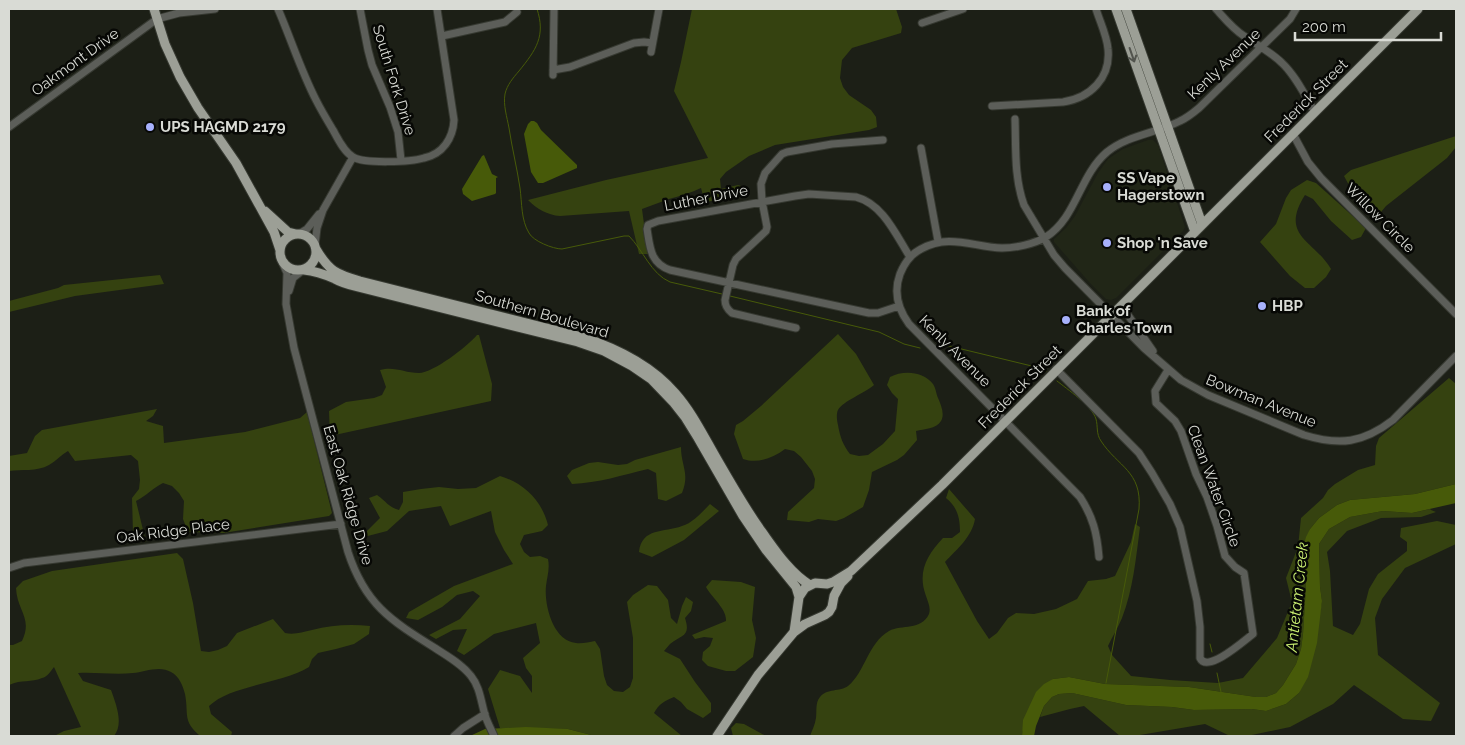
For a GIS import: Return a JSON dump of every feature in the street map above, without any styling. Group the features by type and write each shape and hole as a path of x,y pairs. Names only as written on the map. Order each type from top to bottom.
{"main road":[{"path":"154,9 165,44 184,84 198,108 236,163 274,232 282,262"},
{"path":"1116,9 1195,232"},
{"path":"1126,9 1202,224"},
{"name":"Frederick Street","path":"833,602 834,596 851,571 942,485 1418,9"},
{"path":"1173,172 1179,172 1187,194 1193,197"},
{"path":"258,204 281,227 288,232 297,234"},
{"path":"280,250 285,239 297,234"},
{"name":"Southern Boulevard","path":"297,234 307,236 312,240 330,269 343,276 582,337 609,347 642,364 675,393 699,427 752,519 780,556 799,577 810,585"},
{"path":"304,270 314,263 316,247"},
{"name":"Southern Boulevard","path":"282,262 292,270 324,274 335,280 358,287 578,342 604,351 640,371 664,391 685,417 743,516 766,550 796,587 799,600"},
{"name":"Frederick Street","path":"821,584 833,582 851,571"},
{"path":"717,736 749,688 794,632 829,612 833,602 830,591 821,584 810,585 805,588 799,600 794,632"},
{"path":"799,600 806,614 815,618 819,617"}],"street":[{"path":"157,19 179,13 215,9"},
{"path":"278,9 316,100 340,141 352,157 370,162 418,160 438,153 447,143 454,128 437,9"},
{"name":"South Fork Drive","path":"360,9 372,65 390,107 398,132 401,160"},
{"path":"554,9 553,72 634,43 652,43"},
{"path":"651,52 659,9"},
{"path":"922,23 963,9"},
{"path":"992,106 1073,101 1089,93 1097,86 1109,59 1107,41 1096,9"},
{"path":"1216,9 1233,28 1274,55 1288,69 1314,112"},
{"name":"Kenly Avenue","path":"1099,557 1095,527 1080,497 908,324 897,298 900,272 910,257 918,250 938,241 957,241 1002,248 1022,246 1044,238 1065,219 1094,166 1107,152 1126,141 1184,119 1199,108 1290,19 1296,9"},
{"path":"442,36 505,22 517,12"},
{"name":"Oakmont Drive","path":"9,127 157,19"},
{"name":"Bowman Avenue","path":"1015,119 1016,157 1021,196 1024,205 1058,260 1167,369 1195,389 1304,435 1320,440 1351,441 1366,437 1392,420 1456,356"},
{"name":"Willow Circle","path":"1293,134 1308,162 1321,178 1456,314"},
{"path":"796,328 732,313 725,305 736,259 767,227 762,201 762,179 777,158 787,152 832,144 883,140"},
{"path":"921,148 938,241"},
{"path":"297,234 308,229 323,210 352,157"},
{"name":"Luther Drive","path":"899,306 878,314 870,313 663,267 654,259 647,228 648,225 658,221 762,201 809,194 842,196 863,199 871,204 882,215 910,257"},
{"path":"316,247 317,228 323,210"},
{"name":"East Oak Ridge Drive","path":"282,262 287,273 288,316 294,348 352,565 363,588 392,620 455,661 470,674 478,689 494,736"},
{"path":"287,296 293,278 304,270"},
{"path":"1121,305 1167,369"},
{"name":"Clean Water Circle","path":"1056,370 1139,453 1170,504 1180,527 1197,600 1200,627 1200,658 1204,664 1222,657 1253,634 1250,605 1244,573 1235,567 1225,556 1218,526 1207,496 1196,474 1181,431 1175,421 1156,403 1155,391 1167,369"},
{"name":"Oak Ridge Place","path":"9,568 24,563 341,524"},
{"path":"454,736 463,728 486,716"}],"shaded area":[{"path":"692,9 896,9 902,27 901,33 852,48 842,60 840,78 843,87 849,95 871,110 876,117 877,127 869,130 775,145 749,156 726,172 720,179 721,189 738,185 744,187 741,191 705,203 701,188 642,209 648,254 639,254 629,211 560,216 547,213 535,206 528,200 606,180 708,158 674,91"},
{"path":"531,121 537,123 541,130 577,165 577,168 543,183 538,183 531,172 524,134"},
{"path":"1456,136 1456,147 1447,158 1386,206 1376,218 1357,200 1344,176 1351,170"},
{"path":"1153,140 1158,145 1185,227 1116,298 1106,299 1054,242 1054,239 1075,216 1098,173 1108,159 1123,149"},
{"path":"484,155 492,174 498,177 496,178 496,193 472,201 463,194 462,189"},
{"path":"1307,180 1316,183 1366,228 1361,237 1352,240 1331,221 1313,199 1305,195 1298,209 1297,229 1331,269 1326,277 1314,288 1305,288 1290,276 1260,242 1276,224 1291,190"},
{"path":"160,275 164,284 75,296 9,312 9,301 64,285"},
{"path":"838,334 856,354 874,385 844,403 837,412 837,422 841,437 850,454 868,455 883,444 895,431 898,399 887,385 890,377 895,375 913,373 924,376 929,380 934,386 943,412 942,418 936,426 916,431 917,440 904,455 872,472 869,490 863,507 836,521 818,519 809,522 787,520 788,512 814,488 815,479 812,471 794,451 785,449 765,459 754,461 743,459 734,434 736,425 761,406"},
{"path":"479,335 492,384 491,401 330,436 329,411 346,402 382,395 386,387 380,370 425,372 450,358"},
{"path":"1449,378 1456,384 1456,484 1415,494 1350,500 1337,505 1319,518 1310,529 1304,564 1306,585 1301,649 1296,664 1276,693 1266,697 1256,697 1189,687 1105,684 1069,677 1053,679 1022,732 1022,736 810,736 816,721 818,699 826,692 848,686 859,673 871,650 882,636 894,629 921,623 929,614 929,607 923,587 925,564 932,551 943,538 952,538 960,532 957,513 953,505 946,498 949,489 975,519 967,537 945,562 989,639 997,633 1008,618 1016,613 1034,614 1056,609 1077,599 1088,581 1115,576 1131,542 1135,524 1140,527 1134,574 1122,618 1108,646 1112,655 1131,676 1218,683 1243,678 1277,638 1292,602 1286,578 1298,547 1301,518 1335,484 1358,470 1375,465 1376,446 1379,438"},
{"path":"157,409 153,416 146,421 163,426 164,443 245,432 300,418 307,412 332,513 329,516 223,533 188,532 183,519 184,501 172,486 163,483 136,501 146,542 142,542 133,533 132,498 139,489 140,480 138,461 131,455 75,461 68,451 44,467 9,471 9,456 27,453 35,436 42,430"},
{"path":"681,447 685,475 684,486 682,493 666,501 658,499 656,473 648,469 591,482 572,484 567,476 572,470 589,463 627,464"},
{"path":"500,476 517,483 531,494 545,516 548,525 542,531 524,535 520,544 524,552 530,557 540,556 548,559 547,603 556,629 568,641 586,643 595,641 600,649 607,685 614,691 623,692 630,687 633,678 633,638 627,602 633,595 648,585 657,586 668,600 671,618 677,624 686,597 693,602 691,611 685,618 687,624 686,632 664,651 680,659 711,703 711,712 703,718 687,709 674,697 662,703 654,713 682,736 595,736 568,729 500,728 488,689 500,670 520,676 532,693 532,676 526,668 523,658 540,643 536,623 494,634 464,655 457,651 467,629 453,630 436,639 429,635 460,619 480,596 473,591 457,595 442,607 418,620 406,618 409,612 454,586 513,564 495,532 491,511 450,526 441,506 409,511 387,531 360,538 380,518 369,498 377,495 390,506 399,510 403,502 403,492 439,487 476,488"},
{"name":"Antietam Creek","path":"1456,484 1456,503 1412,513 1383,511 1350,517 1329,529 1319,544 1322,601 1317,643 1308,677 1299,693 1286,704 1266,711 1252,709 1194,710 1126,705 1072,693 1059,694 1052,697 1044,706 1034,736 1022,736 1023,720 1036,692 1053,679 1069,677 1105,684 1189,687 1256,697 1266,697 1276,693 1296,664 1301,649 1306,585 1303,548 1310,529 1319,518 1337,505 1350,500 1415,494"},
{"path":"710,504 719,511 684,540 652,557 639,552 644,538 655,532 686,525"},
{"path":"1430,509 1436,512 1421,517 1381,518 1347,531 1327,552 1333,626 1353,635 1360,624 1369,589 1378,574 1407,551 1407,542 1400,537 1401,528 1437,521 1456,525 1456,544 1405,568 1382,599 1375,618 1378,655 1440,703 1431,721 1403,719 1354,685 1333,704 1290,727 1247,736 1230,736 1205,724 1134,736 1120,736 1084,706 1040,717 1044,706 1052,697 1059,694 1072,693 1126,705 1194,710 1252,709 1266,711 1286,704 1299,693 1319,618 1322,601 1319,544 1329,529 1350,517 1383,511 1412,513"},
{"path":"177,553 183,559 201,651 209,652 227,646 237,633 273,619 285,633 341,625 355,625 370,626 369,634 354,644 318,653 312,659 309,667 298,673 230,693 218,699 209,706 211,714 232,732 231,736 200,736 188,721 182,685 174,674 167,670 157,669 126,674 78,673 83,681 111,690 119,720 117,731 114,736 54,736 64,731 81,727 54,667 44,677 9,685 9,645 22,641 26,626 16,588 23,581 52,571"},
{"path":"712,580 741,582 755,587 752,620 756,638 753,657 735,671 726,671 708,666 702,660 703,652 710,646 713,638 695,639 692,635 726,621 722,608 706,587"},
{"path":"736,723 744,724 766,736 733,736 731,728"},
{"path":"526,727 568,729 595,736 470,736 485,729"}],"waterway":[{"path":"537,9 540,19 538,42 535,49 512,79 505,98 523,217 529,233 544,244 562,249 629,236 652,268 663,278 670,282 722,294"},
{"path":"730,296 879,332 904,344 920,348"},
{"path":"945,345 1046,371"},
{"path":"1057,381 1079,398 1094,414 1099,438 1128,470 1137,486 1139,496 1139,509 1106,683"},
{"path":"1210,644 1212,652"},
{"path":"1217,673 1221,692"}],"place":[{"name":"UPS HAGMD 2179","path":"150,127"},
{"name":"SS Vape Hagerstown","path":"1107,187"},
{"name":"Shop 'n Save","path":"1107,243"},
{"name":"HBP","path":"1262,306"},
{"name":"Bank of Charles Town","path":"1066,320"}]}
